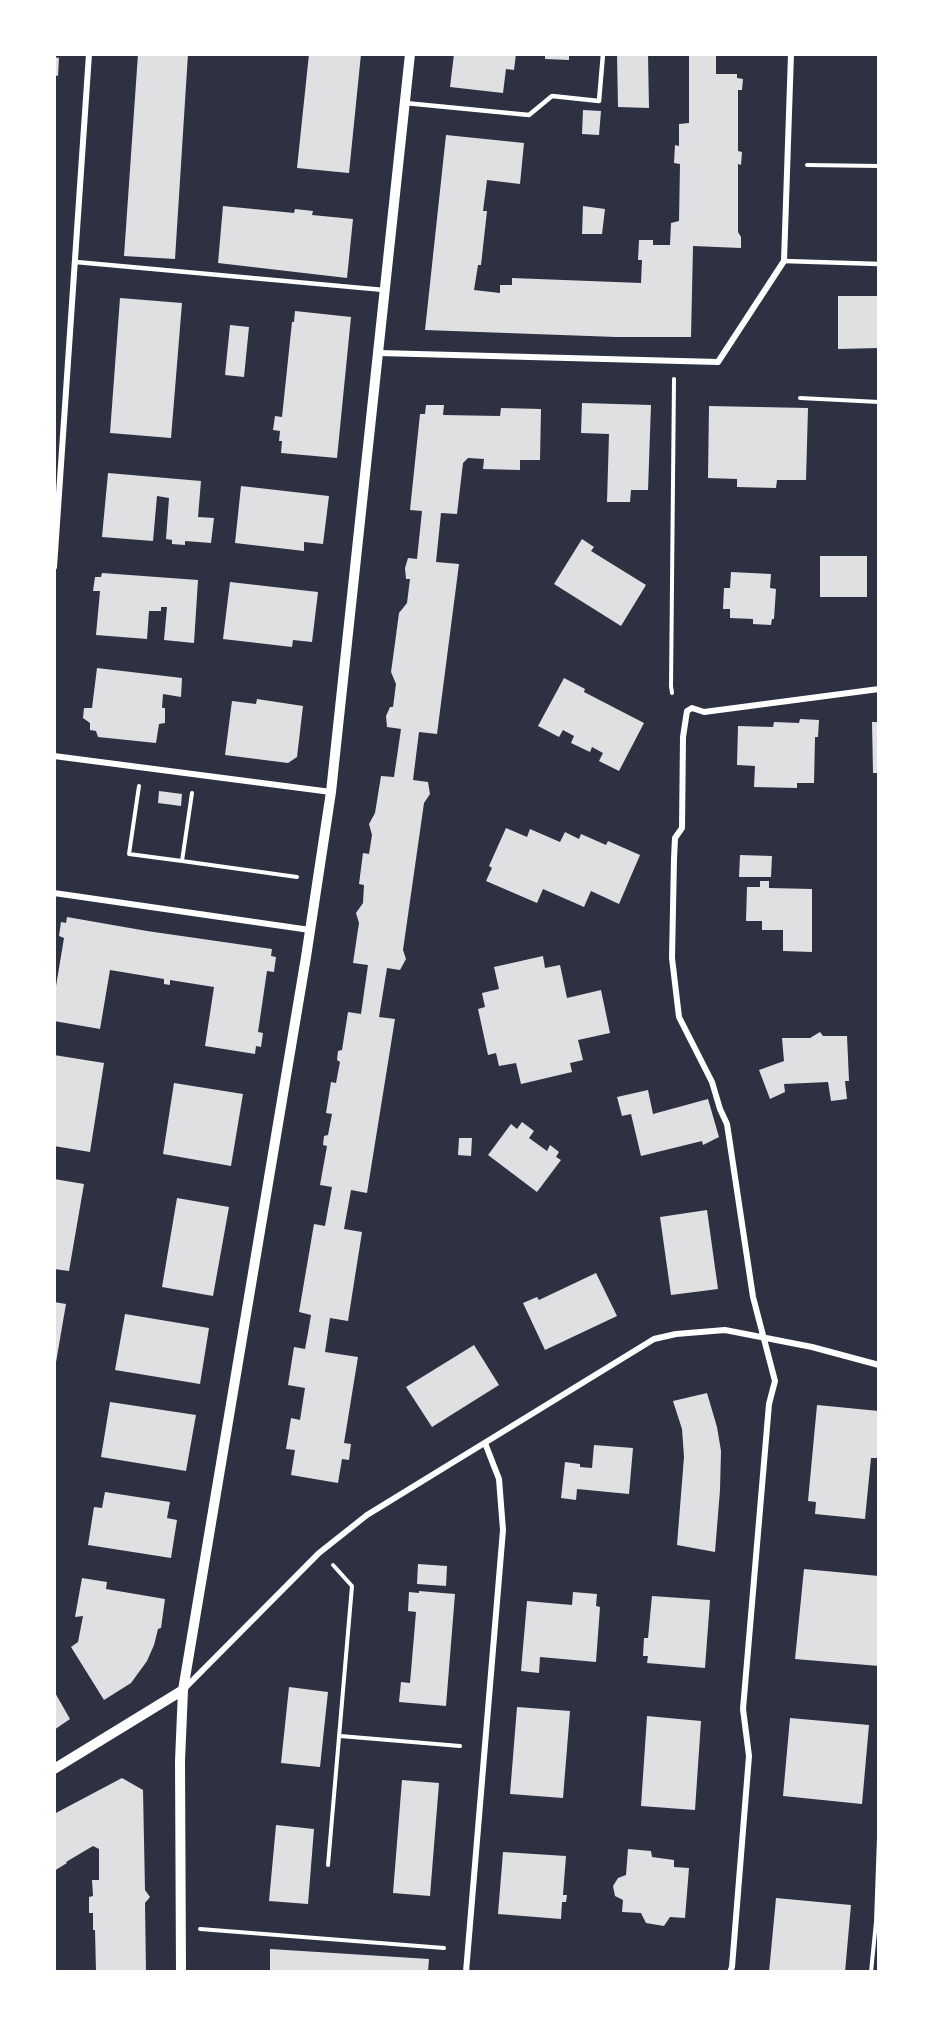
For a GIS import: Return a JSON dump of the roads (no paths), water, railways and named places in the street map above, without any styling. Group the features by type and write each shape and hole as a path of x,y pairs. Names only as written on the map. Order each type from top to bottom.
{"street":[{"path":"54,567 89,54"},
{"path":"181,1972 180,1761 183,1690 331,792 410,54"},
{"path":"378,353 718,362 784,261 791,54"},
{"path":"730,1972 749,1756 742,1709 769,1404 775,1381 753,1297 727,1124 712,1082 679,1017 672,958 675,838 682,828 683,736 687,711 692,708 704,712 879,689"},
{"path":"54,756 331,792"},
{"path":"54,893 310,930"},
{"path":"54,1769 183,1690 327,1547 367,1515 654,1339 676,1334 725,1330 879,1365"},
{"path":"466,1972 503,1530 499,1479 485,1443"}],"lane":[{"path":"405,103 529,115 552,96 599,101 603,54"},
{"path":"784,261 879,264"},
{"path":"76,262 385,290"}]}
